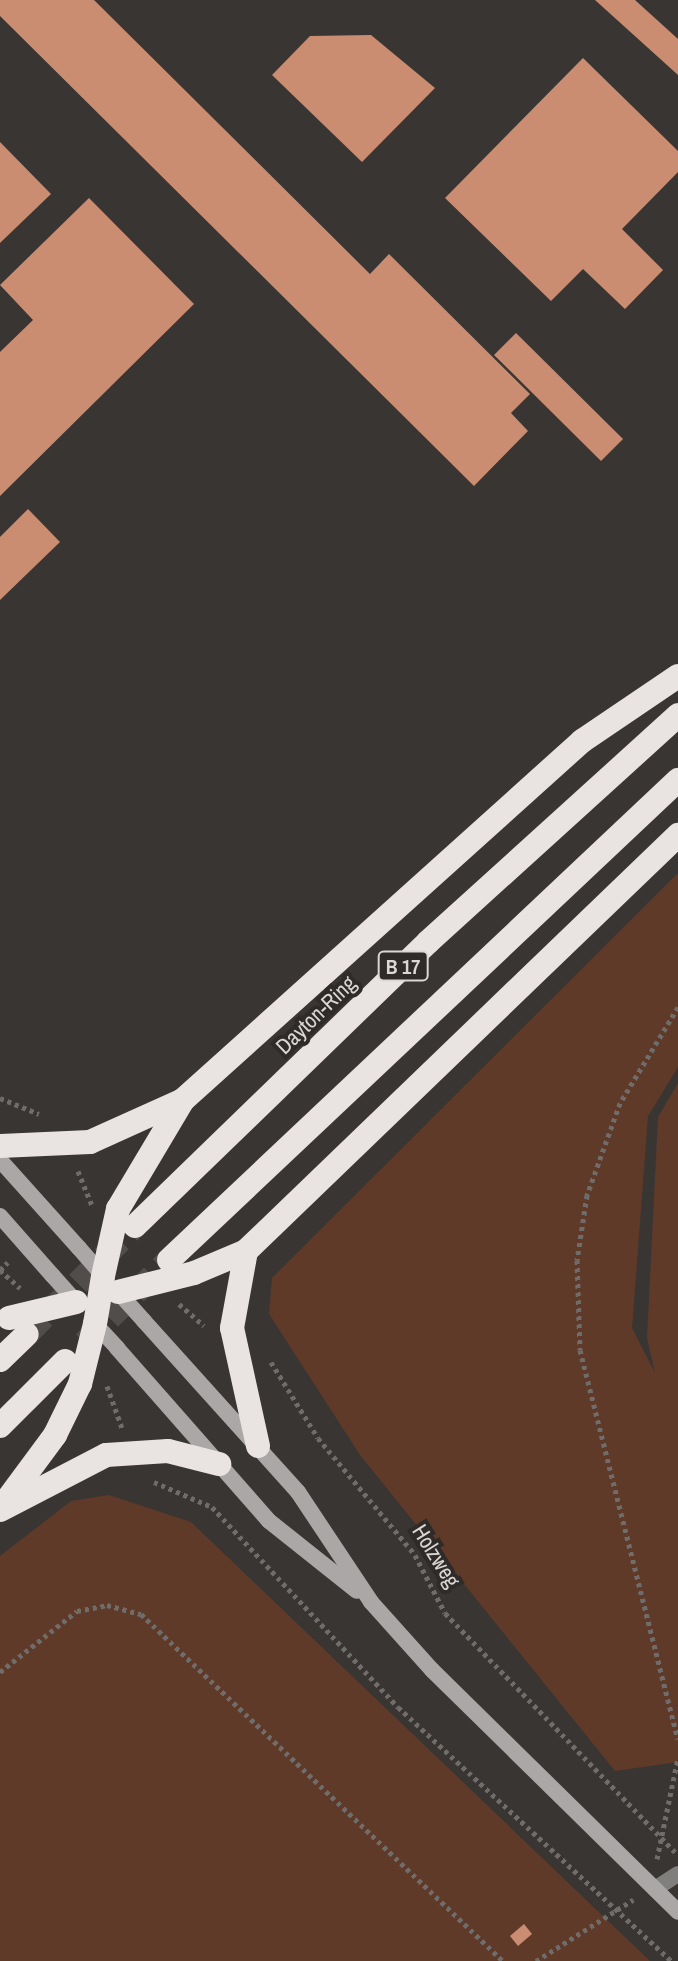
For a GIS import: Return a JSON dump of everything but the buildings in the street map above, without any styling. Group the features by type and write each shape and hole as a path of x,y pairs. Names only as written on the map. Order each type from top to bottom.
{"highway":[{"path":"0,1509 55,1435 89,1380 95,1324 107,1288 118,1209 183,1100 582,741 678,676"},
{"name":"Dayton-Ring","path":"135,1226 428,942 678,715"},
{"name":"B 17","path":"169,1260 678,780"},
{"path":"0,1360 12,1324 107,1288 194,1273 246,1251 678,835"},
{"path":"0,1146 90,1142 183,1100"},
{"path":"246,1251 232,1328 258,1446"},
{"path":"0,1426 65,1361"},
{"path":"0,1509 76,1467 125,1451 168,1451 219,1464"}],"street":[{"path":"0,1160 79,1248 107,1288 144,1321 258,1446 371,1602"},
{"path":"0,1216 269,1521 371,1602 678,1912"},
{"path":"655,1889 678,1874"}],"path":[{"path":"678,1007 620,1103 587,1195 577,1260 580,1350 678,1739"},
{"path":"0,1270 28,1296"},
{"name":"Holzweg","path":"171,1295 196,1322 260,1332 299,1411 415,1555 445,1613 678,1856"},
{"path":"89,1380 122,1412 131,1477 212,1507 398,1707 611,1911 671,1961 678,1954"},
{"path":"0,1672 77,1611 107,1605 141,1614 503,1961"},
{"path":"536,1961 611,1911 655,1889 659,1835 678,1758"}],"shaded area":[{"path":"678,873 678,1067 648,1116 632,1328 655,1373 647,1338 658,1117 678,1083 678,1762 615,1771 360,1455 269,1314 272,1278"},
{"path":"109,1495 191,1522 650,1961 0,1961 0,1556 71,1501"}],"tunnel":[{"path":"27,1334 135,1226"},
{"path":"84,1343 169,1260"}]}
